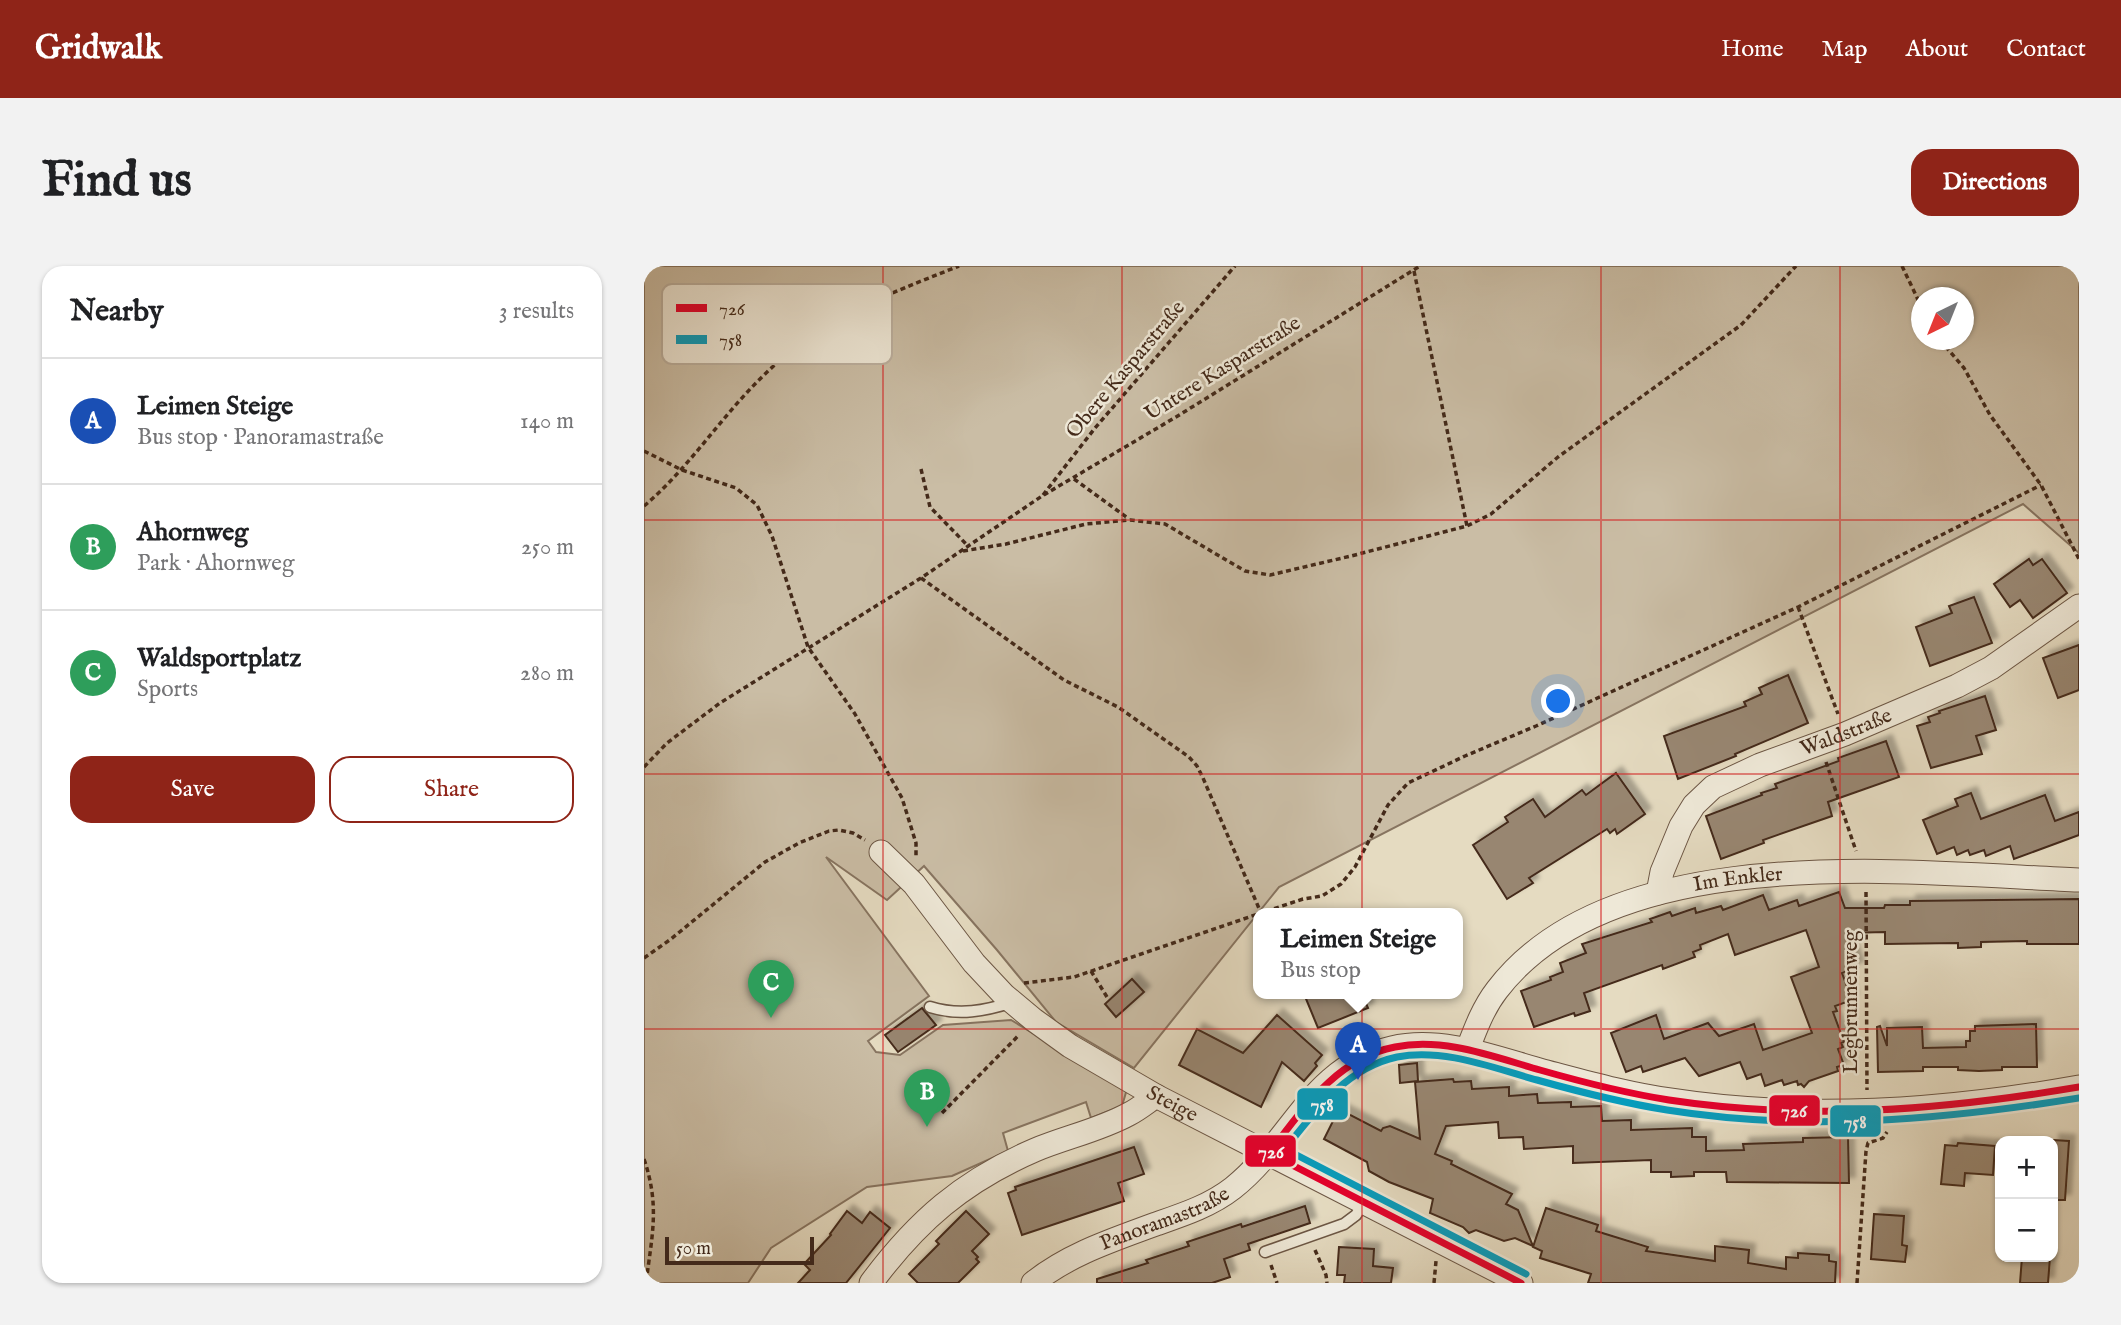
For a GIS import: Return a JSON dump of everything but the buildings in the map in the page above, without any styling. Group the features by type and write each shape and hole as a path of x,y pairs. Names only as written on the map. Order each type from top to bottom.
{"street":[{"name":"Waldstraße","path":"1658,893 1672,843 1690,810 1705,793 1727,779 1957,686 1991,668 2079,606"},
{"name":"Steige","path":"881,852 914,884 974,963 1008,999 1070,1046 1156,1096 1521,1283"},
{"name":"Im Enkler","path":"1467,1051 1491,999 1533,953 1586,920 1658,893 1763,876 1866,882 2079,880"},
{"name":"Panoramastraße","path":"1033,1283 1080,1253 1214,1201 1242,1181 1269,1153 1332,1077 1351,1063 1393,1048 1416,1044 1467,1051 1615,1090 1734,1108 1867,1111 2014,1097 2079,1087"},
{"path":"871,1283 894,1253 927,1218 987,1172 1036,1150 1114,1121 1156,1096"}],"lane":[{"path":"930,1007 965,1013 990,1010 1008,999"},
{"path":"1265,1252 1344,1224 1356,1215 1364,1202"}],"path":[{"path":"892,293 959,266"},
{"name":"Obere Kasparstraße","path":"1042,496 1095,428 1235,266"},
{"name":"Untere Kasparstraße","path":"1042,496 1074,479 1420,266"},
{"path":"963,551 1006,544 1086,524 1130,520 1165,524 1245,571 1270,575 1467,526 1490,514 1558,457 1741,325 1796,266"},
{"path":"1902,266 1912,287"},
{"path":"1414,270 1467,526"},
{"path":"1949,350 1964,368 1990,415 2041,485 2079,559"},
{"path":"644,506 682,470 699,446 761,377 777,364"},
{"path":"644,451 682,470 736,488 758,505 772,536 808,647 855,714 902,798 916,843 914,884"},
{"path":"920,469 930,507 969,547"},
{"path":"1074,479 1130,520"},
{"path":"1275,908 1322,896 1341,884 1355,867 1378,821 1402,788 1465,755 1536,726 1798,607 2041,485"},
{"path":"644,767 692,722 963,551 1042,496"},
{"path":"921,578 1064,680 1118,707 1189,757 1203,778 1257,908"},
{"path":"1798,607 1831,694"},
{"name":"Legbrunnenweg","path":"1819,744 1866,882 1867,1111"},
{"path":"644,958 765,862 799,843 829,831 839,830 852,833 881,852"},
{"path":"1008,999 1016,986 1063,979 1091,971 1253,915"},
{"path":"1091,971 1107,997"},
{"path":"942,1113 1034,1020"},
{"path":"1857,1283 1866,1151 1868,1143 1883,1138 1885,1134"},
{"path":"644,1159 652,1184 655,1210 646,1283"},
{"path":"1320,1261 1327,1283"}],"shaded area":[{"path":"644,266 2079,266 2079,553 2023,504 1279,887 1262,908 1253,908 1253,919 1134,1068 1056,1022 924,866 887,900 826,857 929,996 868,1041 876,1052 900,1055 943,1025 1011,1020 1127,1089 1122,1106 1091,1118 1086,1102 1003,1133 1008,1151 952,1176 867,1187 771,1248 748,1283 644,1283"}],"transit line":[{"name":"726","path":"1521,1283 1269,1153 1309,1103 1339,1074 1374,1053 1413,1045 1450,1046 1469,1050 1588,1083 1669,1100 1772,1110 1926,1107 2079,1087"},
{"name":"758","path":"1526,1274 1285,1149 1320,1106 1347,1081 1379,1063 1415,1055 1468,1061 1618,1101 1719,1117 1770,1121 1822,1122 1925,1117 2079,1098"}],"place":[{"name":"Waldsportplatz","path":"771,1018"},
{"name":"Leimen Steige","path":"1358,1080"},
{"name":"Ahornweg","path":"927,1127"}]}
